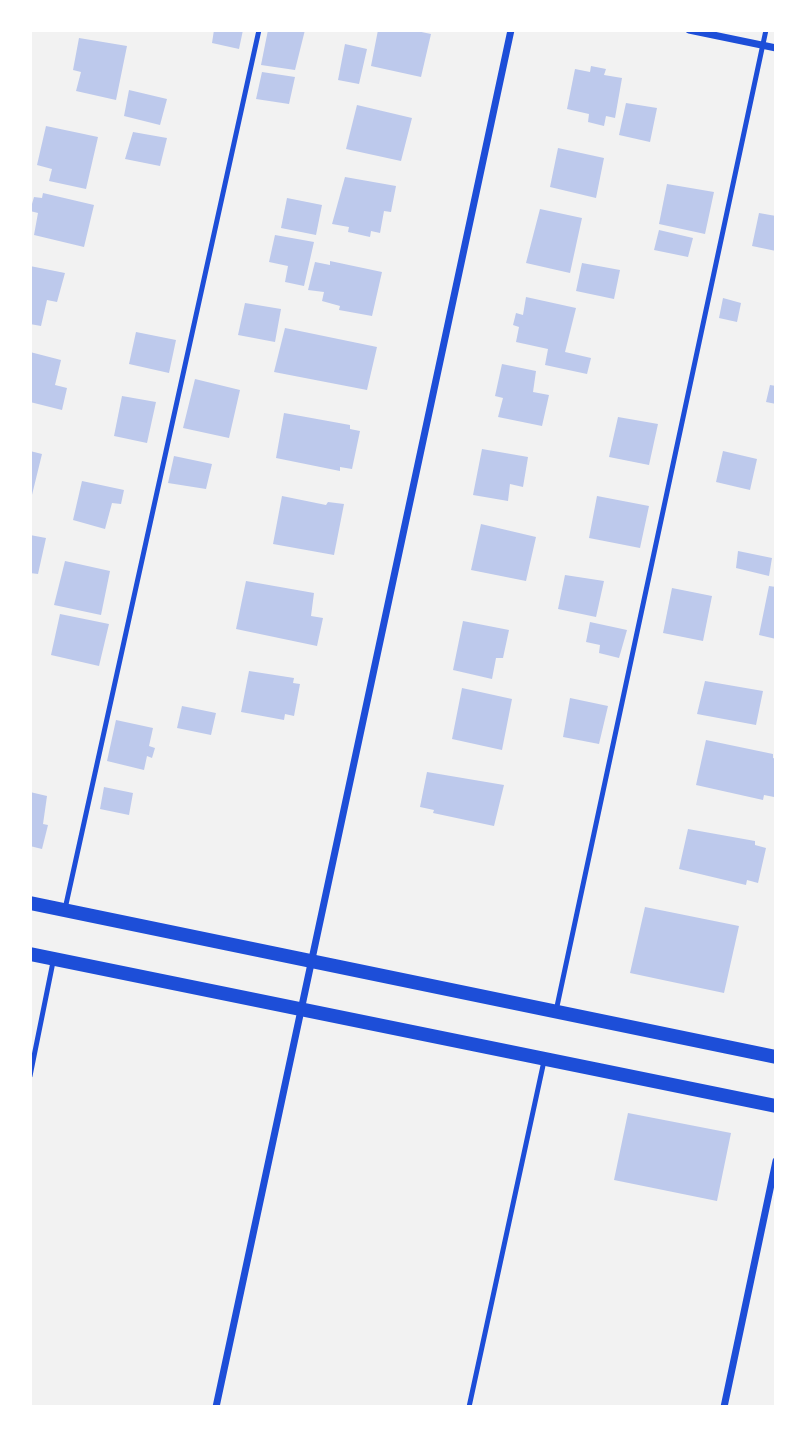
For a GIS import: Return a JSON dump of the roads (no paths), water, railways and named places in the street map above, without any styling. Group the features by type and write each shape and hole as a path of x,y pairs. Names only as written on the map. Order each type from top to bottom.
{"main road":[{"path":"30,903 776,1056"},
{"path":"30,954 776,1106"}],"street":[{"path":"216,1407 511,30"},
{"path":"689,30 776,48"},
{"path":"724,1407 776,1161"}],"lane":[{"path":"65,910 259,30"},
{"path":"556,1011 766,30"},
{"path":"30,1076 54,959"},
{"path":"469,1407 545,1057"}]}
